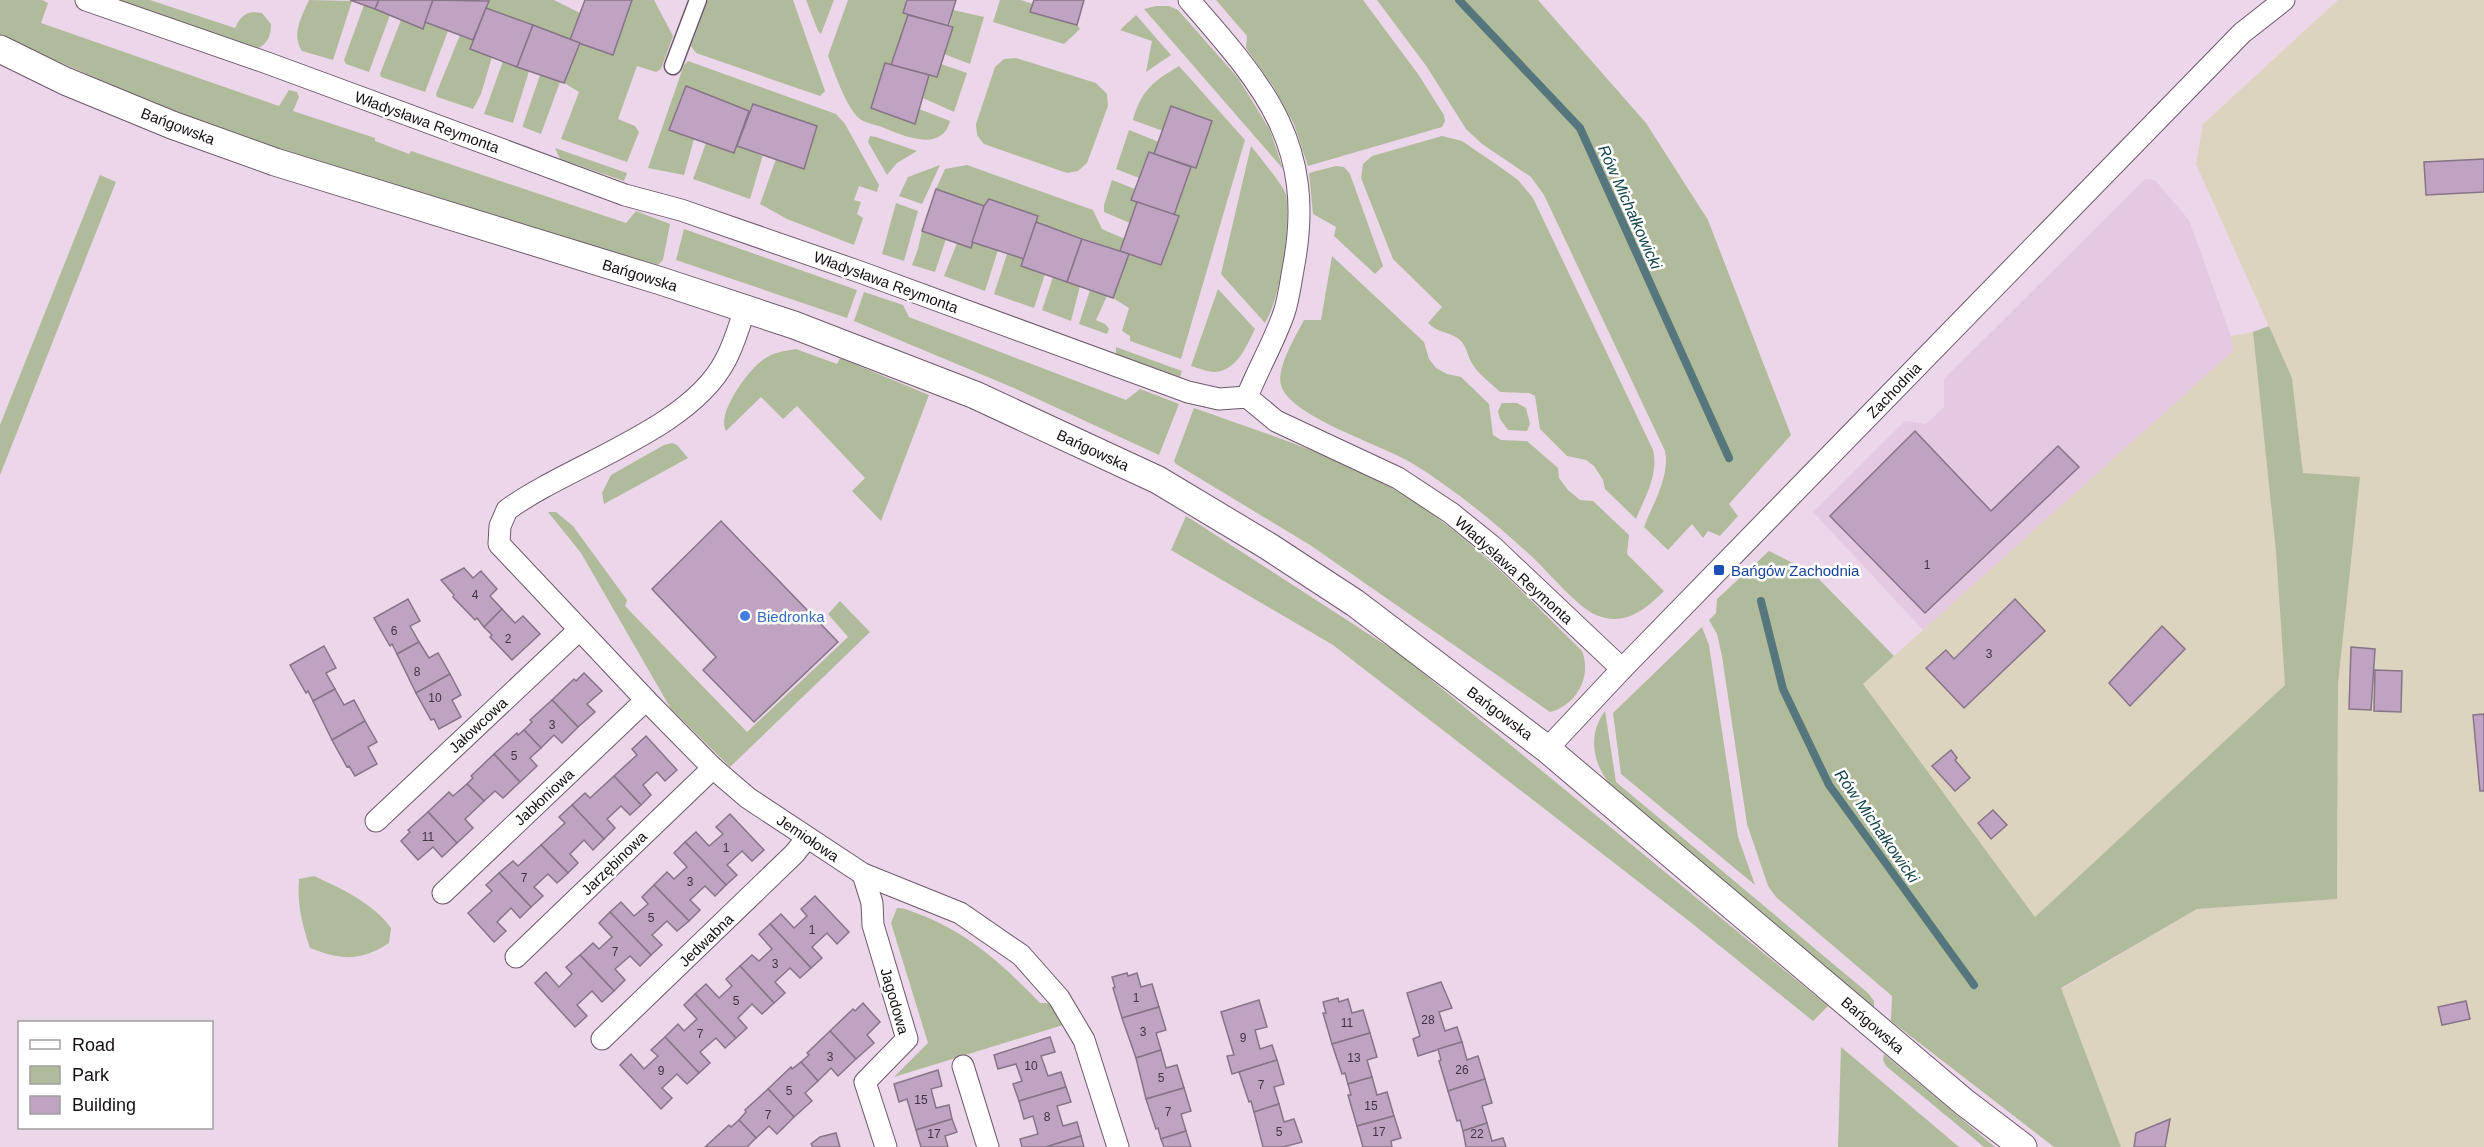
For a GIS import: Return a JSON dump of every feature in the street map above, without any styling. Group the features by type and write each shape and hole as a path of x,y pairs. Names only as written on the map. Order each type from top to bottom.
{"street":[{"name":"Władysława Reymonta","path":"86,0 309,78 625,195 681,210 860,272 1188,392 1219,399 1247,397 1276,421 1398,478 1451,513 1493,547 1622,669"},
{"path":"673,66 698,0"},
{"path":"1189,0 1260,86 1286,134 1296,173 1299,202 1298,240 1285,310 1247,397"},
{"name":"Zachodnia","path":"2242,33 2266,0"},
{"name":"Zachodnia","path":"1547,749 1622,669 2242,33 2284,0"},
{"name":"Bańgowska","path":"0,49 65,81 172,125 275,162 649,277 794,325 975,395 1158,480 1268,546 1354,603 1547,749 1964,1102 2023,1147"},
{"name":"Jemiołowa","path":"745,309 721,368 707,385 680,410 645,433 517,502 507,510 500,526 499,544 646,700 713,768 748,798 863,874 960,913 1021,955 1059,998 1084,1040 1118,1147"},
{"name":"Jałowcowa","path":"376,821 579,630"},
{"name":"Jabłoniowa","path":"442,893 646,700"},
{"name":"Jarzębinowa","path":"516,957 713,768"},
{"name":"Jedwabna","path":"602,1039 795,854 807,838"},
{"name":"Jagodowa","path":"863,874 872,903 873,925 907,1040 865,1082 886,1147"},
{"path":"963,1066 988,1147"}],"shaded area":[{"path":"2338,0 2484,0 2484,1147 2121,1147 2061,989 2197,909 2337,899 2338,684 2360,477 2303,473 2292,378 2196,164 2203,124"},
{"path":"2145,179 2155,180 2189,220 2231,336 2234,351 1923,630 1813,512 1905,421 1926,424 1944,407 1944,379"},
{"path":"2253,332 2276,552 2285,685 2034,918 1863,684 2233,351 2231,336"}],"green space":[{"path":"0,0 42,0 48,3 41,23 279,106 289,90 297,92 299,97 293,111 375,138 375,141 409,154 411,151 626,223 636,211 670,224 663,260 658,265 444,203 285,153 203,123 0,35"},
{"path":"111,0 150,0 235,28 245,15 252,12 262,13 271,24 270,32 266,42 257,49"},
{"path":"309,0 352,1 333,60 302,51 299,45 297,38 299,25"},
{"path":"486,0 554,0 580,13 570,40 486,8 489,1"},
{"path":"632,0 654,0 673,36 661,69 656,72 637,66 618,119 635,126 639,132 627,162 561,139 579,92 564,83 580,43 613,55"},
{"path":"708,0 793,0 825,91 820,96 696,53 691,46"},
{"path":"806,0 834,0 821,34 818,31"},
{"path":"848,0 907,0 903,13 908,15 891,65 885,64 871,108 915,124 919,109 950,121 946,131 939,137 921,139 900,134 860,119 850,107 828,56"},
{"path":"1000,0 1021,0 1033,4 1031,12 1077,25 1080,29 1064,44 993,22"},
{"path":"1216,0 1363,0 1418,74 1444,115 1445,121 1442,127 1308,166 1294,124 1273,86 1246,48 1247,36"},
{"path":"1377,0 1538,0 1646,123 1708,220 1791,435 1729,504 1738,516 1720,536 1708,531 1703,538 1692,524 1668,550 1644,527 1663,480 1665,451 1544,195 1531,177 1482,144 1466,129 1427,67"},
{"path":"364,5 390,15 369,72 346,64 344,60"},
{"path":"1169,6 1178,10 1238,78 1270,130 1283,169 1144,9"},
{"path":"953,10 984,17 970,64 944,54"},
{"path":"1136,15 1171,55 1146,72 1152,41 1120,30"},
{"path":"401,20 425,22 448,31 425,92 381,77 380,74"},
{"path":"460,35 473,40 470,49 492,57 481,94 473,109 437,97 436,94"},
{"path":"1016,58 1096,83 1107,94 1108,106 1087,163 1078,171 1067,173 984,144 977,135 976,124 995,67 1004,59"},
{"path":"503,61 529,71 513,123 484,114"},
{"path":"688,61 836,114 845,124 879,185 877,192 859,186 854,200 861,202 857,214 863,218 854,245 787,219 760,204 776,159 804,169 817,126 753,104 749,111 686,86 670,130 694,139 684,175 648,168 684,65"},
{"path":"941,64 967,73 954,112 923,98 929,75 937,77"},
{"path":"1179,66 1245,140 1181,359 1130,341 1130,336 1122,331 1129,308 1113,298 1129,254 1174,215 1191,167 1196,168 1212,121 1172,106 1163,131 1133,120 1144,94 1162,77"},
{"path":"540,75 560,82 541,134 523,127"},
{"path":"1129,130 1159,142 1154,154 1149,153 1139,178 1116,169"},
{"path":"870,136 917,151 897,163 887,175 868,142"},
{"path":"1442,136 1462,141 1518,180 1533,198 1653,450 1653,477 1636,519 1605,489 1603,480 1594,466 1586,460 1567,456 1540,429 1535,396 1529,393 1500,392 1476,369 1460,340 1435,329 1428,323 1442,307 1393,259 1361,178 1363,164 1372,156"},
{"path":"706,143 734,152 737,146 763,155 750,199 693,179"},
{"path":"1251,146 1286,195 1286,242 1280,279 1271,311 1265,323 1221,274"},
{"path":"555,148 627,173 624,181 560,159"},
{"path":"940,165 922,204 899,196 908,177"},
{"path":"967,165 1093,210 1102,229 1125,239 1120,251 1036,222 1037,216 989,199 984,206 936,189 945,169"},
{"path":"1336,166 1344,167 1350,174 1383,266 1375,274 1334,236 1336,227 1313,214 1309,173"},
{"path":"100,175 116,182 0,475 0,425"},
{"path":"1112,180 1135,189 1131,199 1137,202 1130,223 1104,212"},
{"path":"896,203 918,211 904,261 882,254"},
{"path":"684,229 857,290 847,318 676,260"},
{"path":"922,231 946,239 935,272 912,265"},
{"path":"972,242 998,250 985,291 944,276 957,243"},
{"path":"1007,254 1024,259 1045,274 1034,308 994,294"},
{"path":"1332,256 1424,342 1429,359 1436,368 1447,374 1461,377 1489,404 1493,435 1501,440 1527,441 1558,468 1559,478 1568,490 1580,500 1593,501 1629,535 1627,554 1664,591 1642,610 1625,618 1606,618 1588,611 1501,529 1442,483 1410,462 1320,420 1290,399 1280,381 1283,363 1304,320 1321,320"},
{"path":"1053,277 1080,286 1071,321 1042,310"},
{"path":"1218,289 1255,329 1245,349 1235,362 1223,371 1215,372 1191,366"},
{"path":"1090,290 1107,296 1096,320 1105,324 1109,329 1107,334 1079,324"},
{"path":"864,292 903,305 909,317 1126,400 1140,389 1179,404 1159,455 1014,388 854,321"},
{"path":"2269,326 2292,378 2303,473 2360,477 2338,684 2337,899 2197,909 2061,988 2121,1147 2054,1147 1891,1021 1892,996 1776,897 1768,886 1747,824 1722,656 1717,634 1709,620 1716,613 1717,599 1769,551 1814,574 1894,656 1863,684 2035,917 2285,685 2276,552 2253,332"},
{"path":"1116,347 1182,371 1180,377 1116,354"},
{"path":"796,349 837,364 840,358 929,395 881,521 852,491 865,478 797,406 783,419 761,397 726,431 724,423 730,403 750,372 768,357"},
{"path":"1502,403 1517,403 1526,408 1530,424 1527,431 1508,430 1500,419 1498,411"},
{"path":"1194,408 1280,438 1364,473 1439,519 1482,554 1582,651 1585,670 1575,696 1568,703 1550,712 1310,545 1176,464 1174,461"},
{"path":"672,443 677,445 688,458 604,504 602,493 611,475 664,445"},
{"path":"548,512 556,512 573,526 627,600 625,606 747,732 848,637 828,614 840,601 870,632 730,767 671,709 581,553"},
{"path":"1186,516 1401,655 1828,1006 1813,1021 1689,921 1333,645 1171,550"},
{"path":"1702,627 1709,645 1738,837 1755,885 1621,774 1613,713"},
{"path":"1605,711 1616,782 1868,993 1874,1001 1874,1008 1609,783 1599,766 1594,747 1596,729"},
{"path":"314,876 366,904 384,919 391,928 389,943 369,953 350,957 331,955 310,948 301,914 299,879"},
{"path":"897,908 911,911 941,924 972,942 1014,977 1040,1003 1049,1003 1063,1025 894,1077 928,1043 891,923"},
{"path":"1841,1047 1959,1147 1838,1147"},
{"path":"1884,1054 1995,1147 1984,1147 1886,1066 1883,1060"}],"building":[{"path":"350,0 379,0 375,9"},
{"path":"379,0 433,0 423,29 375,9"},
{"path":"433,0 489,1 473,40 425,22"},
{"path":"585,0 632,0 613,55 570,40"},
{"path":"907,0 956,0 948,26 903,13"},
{"path":"1034,0 1084,0 1077,25 1030,12"},
{"path":"486,8 533,25 517,67 470,49"},
{"path":"908,15 953,27 937,77 891,65"},
{"path":"533,25 580,43 564,83 517,67"},
{"path":"885,63 929,75 915,124 871,108"},
{"path":"686,86 749,111 734,153 669,130"},
{"path":"753,104 817,126 804,169 737,146"},
{"path":"1171,106 1212,121 1196,168 1154,154"},
{"path":"1149,152 1191,167 1174,215 1131,200"},
{"path":"2484,159 2484,192 2426,195 2424,162"},
{"path":"936,189 984,206 971,248 922,231"},
{"path":"989,199 1038,216 1024,259 972,242 984,206"},
{"path":"1137,202 1179,216 1161,265 1120,251"},
{"path":"1036,222 1082,239 1067,282 1021,266"},
{"path":"1082,239 1129,254 1113,298 1067,282"},
{"path":"1915,431 1991,511 2058,446 2079,467 1925,613 1830,516"},
{"name":"Biedronka","path":"721,521 838,642 754,722 703,670 716,657 652,589"},
{"path":"464,568 473,578 481,571 497,589 490,596 502,609 484,627 453,597 454,595 441,580"},
{"path":"408,599 420,621 410,626 419,642 397,654 374,618"},
{"path":"2015,599 2045,631 1964,708 1926,668 1946,650 1954,659"},
{"path":"502,609 515,623 523,616 540,634 512,660 490,637 492,635 484,627"},
{"path":"2162,626 2185,649 2130,706 2109,683"},
{"path":"419,642 429,658 438,653 450,674 416,693 397,654"},
{"path":"324,646 336,668 326,673 335,689 313,701 290,665"},
{"path":"2351,647 2375,649 2371,710 2349,709"},
{"path":"2375,670 2402,671 2401,712 2374,711"},
{"path":"584,673 602,691 587,704 595,712 578,727 552,700 574,679 576,681"},
{"path":"450,674 461,695 452,700 461,717 439,729 434,719 431,720 416,693"},
{"path":"335,689 344,705 354,700 365,721 332,740 313,701"},
{"path":"552,700 578,727 562,743 554,735 541,748 524,730 532,722 530,720"},
{"path":"2484,714 2484,791 2480,791 2473,715"},
{"path":"365,721 377,742 368,747 377,764 355,776 349,766 347,767 332,740"},
{"path":"524,730 541,748 530,758 537,766 520,782 494,754 517,733 518,735"},
{"path":"646,736 677,770 665,781 657,772 643,785 651,795 641,805 614,776 637,755 632,749"},
{"path":"1951,750 1957,758 1955,760 1970,778 1955,791 1932,766"},
{"path":"494,754 520,782 503,798 495,791 484,801 467,784 473,778 471,776"},
{"path":"614,776 641,805 630,815 621,806 607,819 615,828 604,839 572,805 585,793 590,798"},
{"path":"467,784 484,801 465,819 473,828 457,843 428,812 449,792 453,796"},
{"path":"572,805 604,839 593,850 584,840 570,854 578,863 568,873 541,845 565,823 559,817"},
{"path":"1993,810 2007,825 1991,839 1978,823"},
{"path":"428,812 457,843 442,857 433,847 418,860 401,841 410,832 408,830"},
{"path":"730,814 764,850 752,861 742,851 727,865 737,875 726,885 685,842 696,832 709,846 723,834 716,827"},
{"path":"685,842 726,885 715,896 705,886 690,900 700,910 689,921 654,885 667,872 674,879 687,867 674,853"},
{"path":"541,845 568,873 557,883 548,874 534,887 543,896 531,907 499,873 513,861 518,866"},
{"path":"499,873 531,907 520,918 511,908 497,922 506,931 494,942 468,913 492,891 486,885"},
{"path":"654,885 689,921 677,931 667,921 652,935 662,945 651,955 610,912 621,902 634,916 648,904 642,897"},
{"path":"815,896 849,932 837,944 827,933 812,947 822,958 811,968 770,924 781,914 794,928 807,916 801,909"},
{"path":"610,912 651,955 640,966 630,956 615,969 625,980 614,991 580,955 593,943 599,949 612,937 599,923"},
{"path":"770,924 811,968 800,978 790,968 775,982 785,993 774,1003 740,966 752,955 759,961 772,949 759,934"},
{"path":"580,955 614,991 602,1002 592,991 577,1005 587,1016 575,1027 535,983 546,972 559,987 572,974 566,967"},
{"path":"740,966 774,1003 762,1014 752,1004 738,1018 747,1028 736,1038 695,994 706,984 719,998 732,986 726,979"},
{"path":"1127,973 1128,976 1137,973 1141,987 1152,984 1159,1007 1122,1018 1112,977"},
{"path":"1441,982 1452,1008 1439,1012 1445,1031 1457,1027 1462,1042 1418,1056 1413,1039 1420,1036 1407,993"},
{"path":"695,994 736,1038 725,1048 716,1038 700,1052 710,1063 699,1073 665,1037 678,1024 684,1031 697,1019 684,1005"},
{"path":"1338,998 1339,1002 1348,999 1352,1013 1363,1010 1370,1033 1332,1044 1323,1013 1326,1013 1323,1002"},
{"path":"1259,1000 1267,1027 1255,1030 1260,1049 1272,1045 1277,1060 1232,1074 1227,1056 1234,1055 1221,1012"},
{"path":"2466,1001 2470,1019 2442,1025 2438,1007"},
{"path":"863,1003 880,1022 867,1035 874,1043 856,1059 830,1031 853,1009 855,1011"},
{"path":"1159,1007 1166,1030 1156,1033 1161,1050 1136,1058 1122,1018"},
{"path":"830,1031 856,1059 838,1076 831,1068 818,1081 801,1062"},
{"path":"1370,1033 1377,1057 1367,1060 1372,1077 1348,1084 1345,1073 1342,1074 1332,1044"},
{"path":"665,1037 699,1073 687,1084 677,1074 662,1088 672,1098 661,1109 620,1065 631,1054 644,1069 658,1056 651,1050"},
{"path":"1050,1037 1055,1052 1041,1056 1048,1076 1061,1072 1066,1087 1019,1101 1013,1084 1022,1081 1016,1064 998,1069 994,1055"},
{"path":"1462,1042 1467,1060 1478,1056 1485,1079 1448,1091 1439,1061 1441,1060 1438,1049"},
{"path":"1161,1050 1166,1068 1177,1065 1184,1088 1146,1099 1136,1058"},
{"path":"1277,1060 1284,1084 1274,1087 1279,1104 1254,1112 1239,1072"},
{"path":"801,1062 818,1081 805,1093 812,1101 794,1117 768,1089 791,1067 792,1069"},
{"path":"938,1070 942,1086 931,1089 936,1108 949,1105 952,1119 916,1130 907,1099 899,1102 894,1084"},
{"path":"1372,1077 1377,1095 1387,1092 1394,1116 1357,1126 1348,1095 1351,1095 1348,1084"},
{"path":"1485,1079 1492,1103 1482,1106 1487,1123 1463,1131 1460,1120 1457,1121 1448,1091"},
{"path":"1066,1087 1071,1102 1057,1106 1063,1126 1077,1122 1081,1136 1046,1147 1022,1147 1020,1139 1038,1134 1033,1116 1024,1119 1019,1101"},
{"path":"1184,1088 1191,1111 1181,1114 1186,1131 1161,1139 1146,1099"},
{"path":"768,1089 794,1117 777,1134 769,1126 756,1138 739,1120 746,1112 745,1110"},
{"path":"1279,1104 1284,1122 1294,1119 1302,1142 1283,1147 1263,1147 1254,1112"},
{"path":"1394,1116 1401,1138 1391,1141 1392,1147 1363,1147 1357,1126"},
{"path":"952,1119 957,1132 945,1136 948,1147 921,1147 916,1130"},
{"path":"2170,1119 2165,1147 2134,1147 2136,1133"},
{"path":"739,1120 756,1138 747,1147 705,1147 729,1125 731,1127"},
{"path":"1487,1123 1492,1141 1503,1138 1506,1147 1466,1147 1463,1131"},
{"path":"1186,1131 1191,1147 1164,1147 1161,1139"},
{"path":"836,1133 840,1147 813,1147 811,1144 820,1137"},
{"path":"1081,1136 1084,1147 1046,1147"}],"waterway":[{"name":"Rów Michałkowicki","path":"1459,0 1580,128 1729,458"},
{"name":"Rów Michałkowicki","path":"1761,601 1783,689 1829,785 1974,985"}],"place":[{"name":"Bańgów Zachodnia","path":"1719,570"},
{"name":"Biedronka","path":"745,616"}]}
